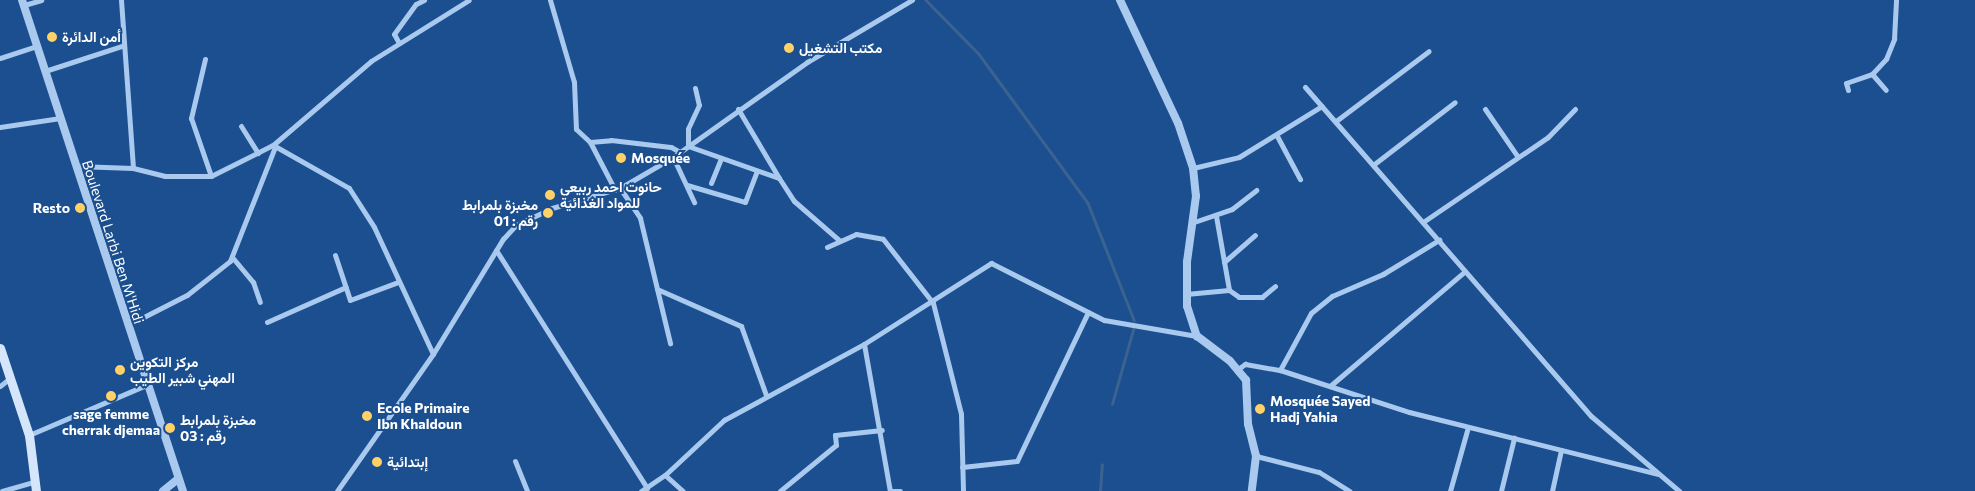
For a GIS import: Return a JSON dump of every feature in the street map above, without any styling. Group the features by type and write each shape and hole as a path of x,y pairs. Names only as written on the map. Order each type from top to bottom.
{"main road":[{"path":"0,348 2,361 11,377 29,435 33,482 36,491"}],"street":[{"path":"23,3 41,0"},
{"path":"121,0 122,46 133,168"},
{"path":"398,43 394,34 416,2 424,0"},
{"path":"76,166 133,168 166,176 211,176 274,146 371,61 469,0"},
{"path":"550,0 574,82 576,129 590,142 618,189 640,218 670,343"},
{"path":"337,491 434,354 496,250 525,219 618,189 673,157 738,109 807,62 912,0"},
{"path":"1120,0 1178,123 1193,168 1194,222 1186,294 1197,336"},
{"path":"1848,90 1846,83 1872,74 1886,59 1894,39 1896,0"},
{"name":"Boulevard Larbi Ben M'Hidi","path":"23,3 146,385 183,491"},
{"path":"0,58 37,46"},
{"path":"45,71 122,46"},
{"path":"1336,121 1429,51"},
{"path":"205,59 191,118 211,176"},
{"path":"1872,74 1886,90"},
{"path":"1305,87 1591,416 1679,491"},
{"path":"688,146 688,129 699,105 695,88"},
{"path":"1373,165 1455,102"},
{"path":"1193,168 1239,157 1277,136 1322,106"},
{"path":"738,109 794,201 839,240"},
{"path":"1485,109 1518,157"},
{"path":"1423,222 1548,137 1575,109"},
{"path":"0,127 60,118"},
{"path":"241,126 258,153"},
{"path":"1277,136 1300,179"},
{"path":"590,142 611,140 671,146 680,152"},
{"path":"127,325 187,295 232,257 274,146"},
{"path":"274,146 349,188 374,227 398,282 434,354"},
{"path":"688,146 757,172 779,178"},
{"path":"673,157 694,202"},
{"path":"712,183 721,158"},
{"path":"687,185 745,202 757,172"},
{"path":"1194,222 1232,209 1256,190"},
{"path":"1216,216 1229,290"},
{"path":"827,247 839,240 868,234 883,239 933,303 961,414 963,491"},
{"path":"1224,262 1255,235"},
{"path":"1280,370 1311,313 1332,296 1383,274 1439,240"},
{"path":"496,250 647,488"},
{"path":"335,255 350,300 398,282"},
{"path":"232,257 253,282 260,302"},
{"path":"641,491 666,475 724,420 766,395 864,344 933,303 991,264 1104,320 1197,336 1238,369 1246,380 1248,424 1256,456 1252,491"},
{"path":"1330,386 1465,271"},
{"path":"1186,294 1229,290 1239,297 1262,297 1275,286"},
{"path":"267,322 346,287"},
{"path":"657,289 741,326 766,395"},
{"path":"962,467 1017,461 1088,312"},
{"path":"864,344 882,430 890,491 900,491"},
{"path":"1238,369 1245,364 1280,370 1468,426 1660,474"},
{"path":"0,386 11,377"},
{"path":"29,435 146,385"},
{"path":"1450,491 1468,426"},
{"path":"780,491 836,445 835,435 882,430"},
{"path":"1501,491 1514,438"},
{"path":"1552,491 1562,450"},
{"path":"1256,456 1319,472 1349,491"},
{"path":"515,462 527,491"},
{"path":"666,475 683,491"},
{"path":"163,491 178,479"},
{"path":"2,491 33,482"}],"waterway":[{"path":"926,0 979,54 1088,203 1134,320"},
{"path":"1112,404 1134,326"},
{"path":"1100,491 1102,465"}],"place":[{"name":"أمن الدائرة","path":"52,37"},
{"name":"مكتب التشغيل","path":"789,48"},
{"name":"Mosquée","path":"621,158"},
{"name":"حانوت احمد ربيعي للمواد الغذائية","path":"550,195"},
{"name":"Resto","path":"80,208"},
{"name":"مخبزة بلمرابط رقم : 01","path":"548,213"},
{"name":"مركز التكوين المهني شبير الطيب","path":"120,370"},
{"name":"sage femme cherrak djemaa","path":"111,396"},
{"name":"Mosquée Sayed Hadj Yahia","path":"1260,409"},
{"name":"Ecole Primaire Ibn Khaldoun","path":"367,416"},
{"name":"مخبزة بلمرابط رقم : 03","path":"170,428"},
{"name":"إبتدائية","path":"377,462"}]}
